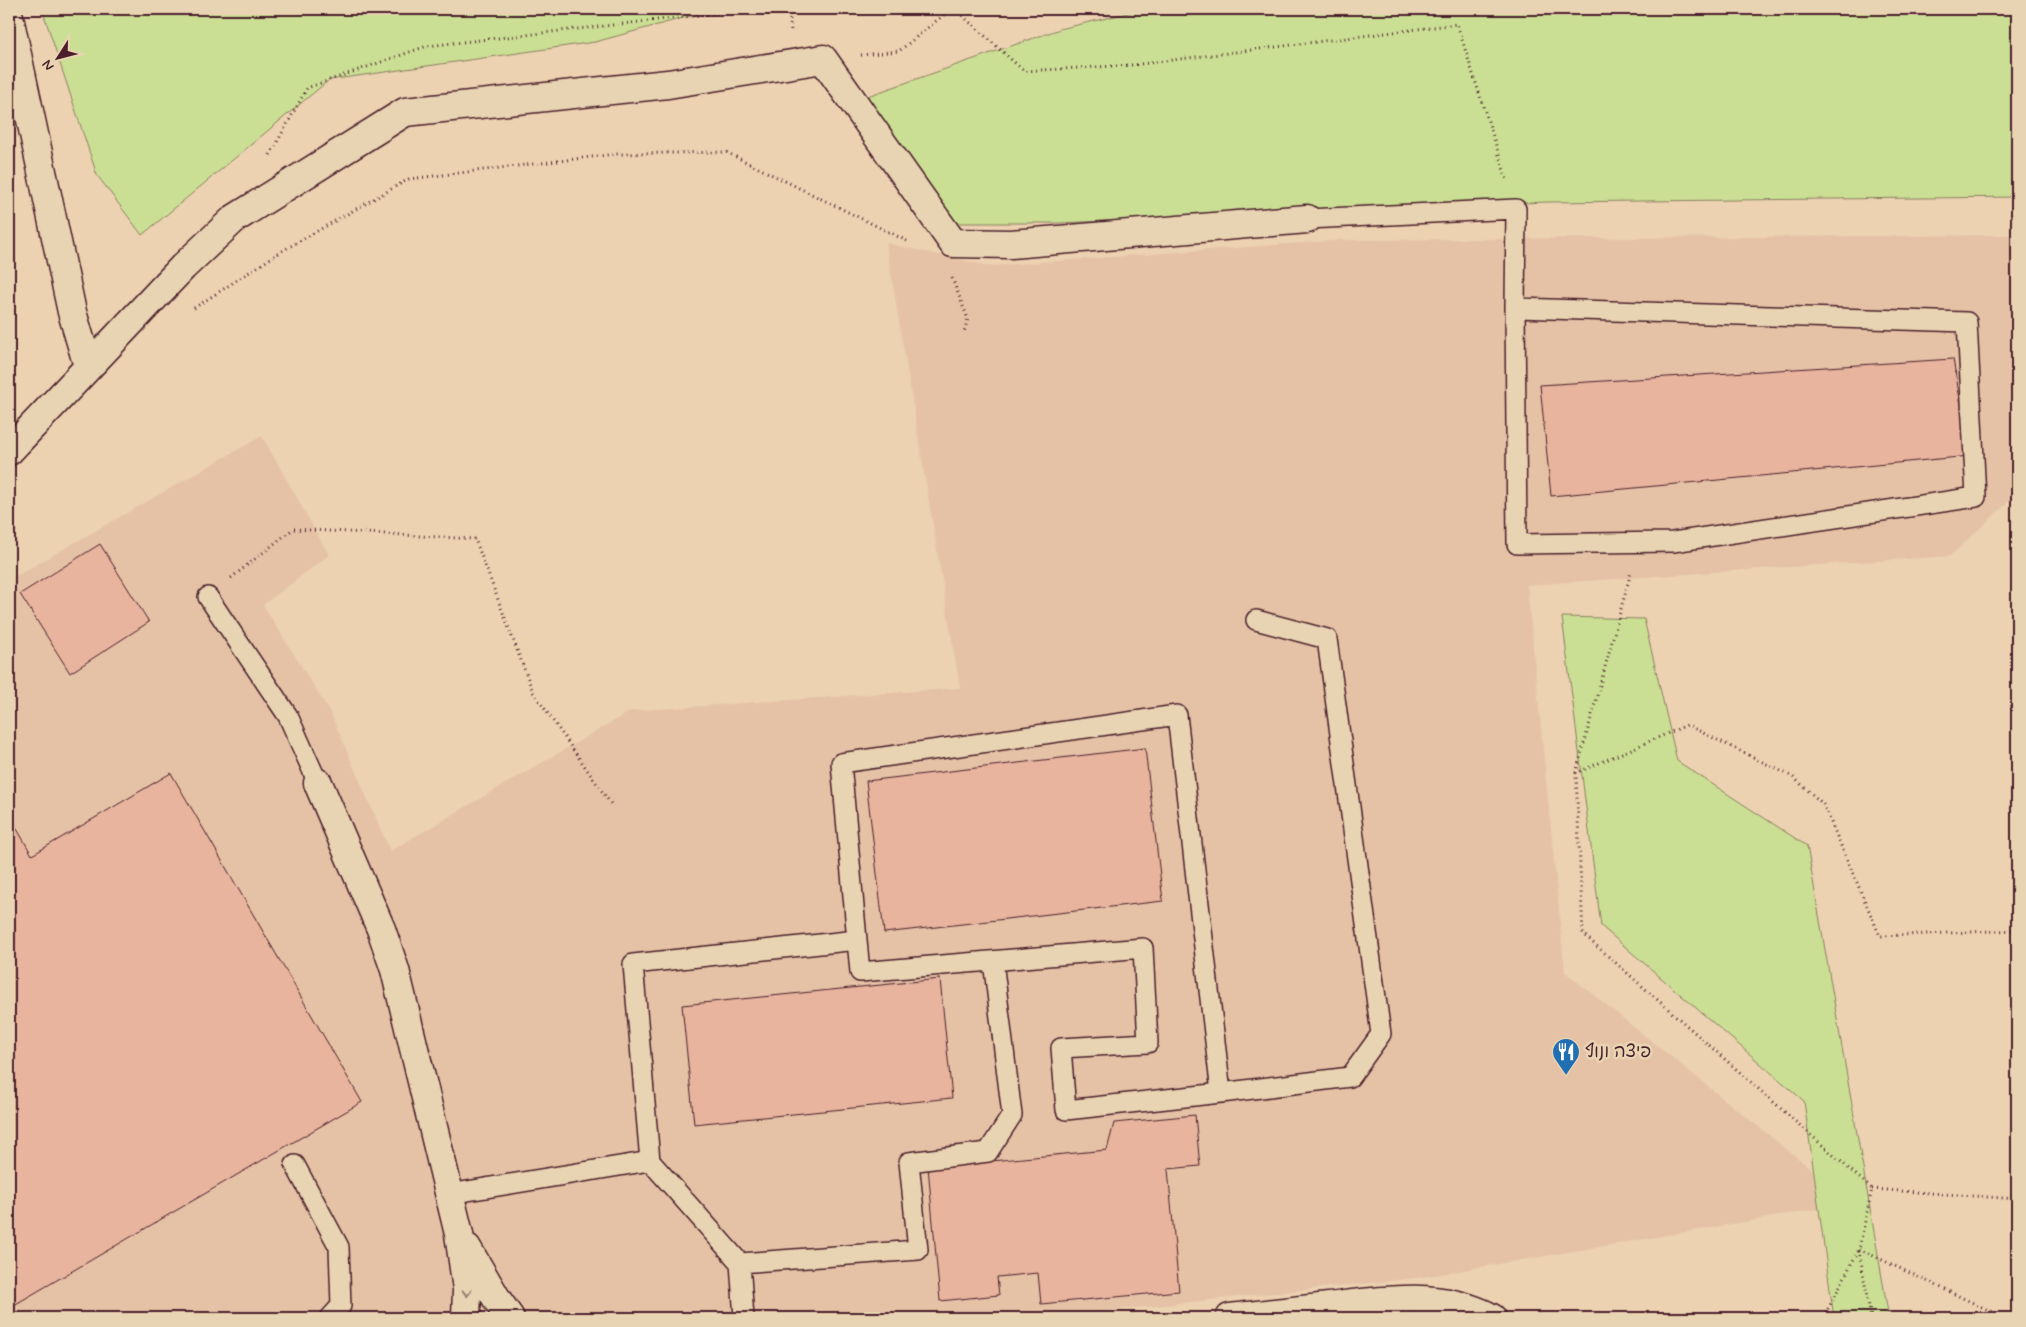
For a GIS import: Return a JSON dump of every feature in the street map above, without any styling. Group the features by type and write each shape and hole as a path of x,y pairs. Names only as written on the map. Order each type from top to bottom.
{"street":[{"path":"9,17 72,312 88,366"},
{"path":"9,451 183,267 234,219 405,112 668,84 823,59 953,243 1011,244 1307,220"},
{"path":"318,783 381,929 395,970 458,1234 468,1289 466,1318"},
{"path":"458,1234 510,1318"},
{"path":"1230,1318 1384,1300 1416,1299 1454,1303 1492,1318"}],"lane":[{"path":"1307,220 1516,209 1515,308 1518,544 1673,542 1976,497 1967,322 1515,308"},
{"path":"208,597 288,716 318,783"},
{"path":"1221,1093 1177,715 840,763 860,972 1143,948 1148,1043 1061,1048 1066,1110 1221,1093 1350,1077 1381,1034 1327,639 1256,620"},
{"path":"744,1318 740,1263 650,1161 633,964 857,940"},
{"path":"740,1263 918,1250 909,1162 988,1152 1012,1116 993,961"},
{"path":"449,1194 650,1161"},
{"path":"295,1165 339,1247 341,1306 330,1318"}],"path":[{"path":"268,158 307,88 427,46 755,9"},
{"path":"823,59 899,51 951,9"},
{"path":"955,9 1024,71 1133,65 1457,24 1516,209"},
{"path":"2010,9 2017,48"},
{"path":"188,312 282,250 409,179 616,154 726,152 910,242"},
{"path":"951,275 968,319 964,332"},
{"path":"208,597 293,528 475,539 533,692 611,804"},
{"path":"1639,542 1576,773 1583,934 1872,1189 2017,1199"},
{"path":"1576,773 1688,725 1793,777 1823,804 1880,936 2017,930"},
{"path":"1806,1318 1826,1313 1859,1249 1872,1189"},
{"path":"1859,1249 1871,1318"},
{"path":"1859,1249 2005,1318"}],"shaded area":[{"path":"2017,235 2017,494 1950,556 1527,585 1565,972 1854,1203 1417,1278 1043,1318 9,1318 9,580 262,436 329,555 263,605 330,712 390,851 631,711 960,688 886,243 989,266 1342,240"}],"green space":[{"path":"42,9 716,9 595,42 329,80 142,235 97,175"},
{"path":"1145,9 2017,9 2017,197 1547,202 1059,223 956,223 862,98 1060,29"},
{"path":"1562,617 1644,619 1677,761 1807,846 1889,1318 1834,1318 1804,1101 1601,926"}],"building":[{"path":"1953,359 1970,456 1551,496 1540,385"},
{"path":"100,544 149,622 70,673 20,594"},
{"path":"1145,748 1163,901 884,933 866,781"},
{"path":"171,773 362,1102 9,1308 9,815 32,855"},
{"path":"940,979 952,1098 694,1124 682,1005"},
{"path":"1195,1115 1200,1166 1168,1169 1179,1291 1041,1304 1038,1273 997,1277 999,1295 940,1301 928,1167 1107,1150 1114,1123"}],"place":[{"name":"פיצה ונוף","path":"1566,1076"}]}
